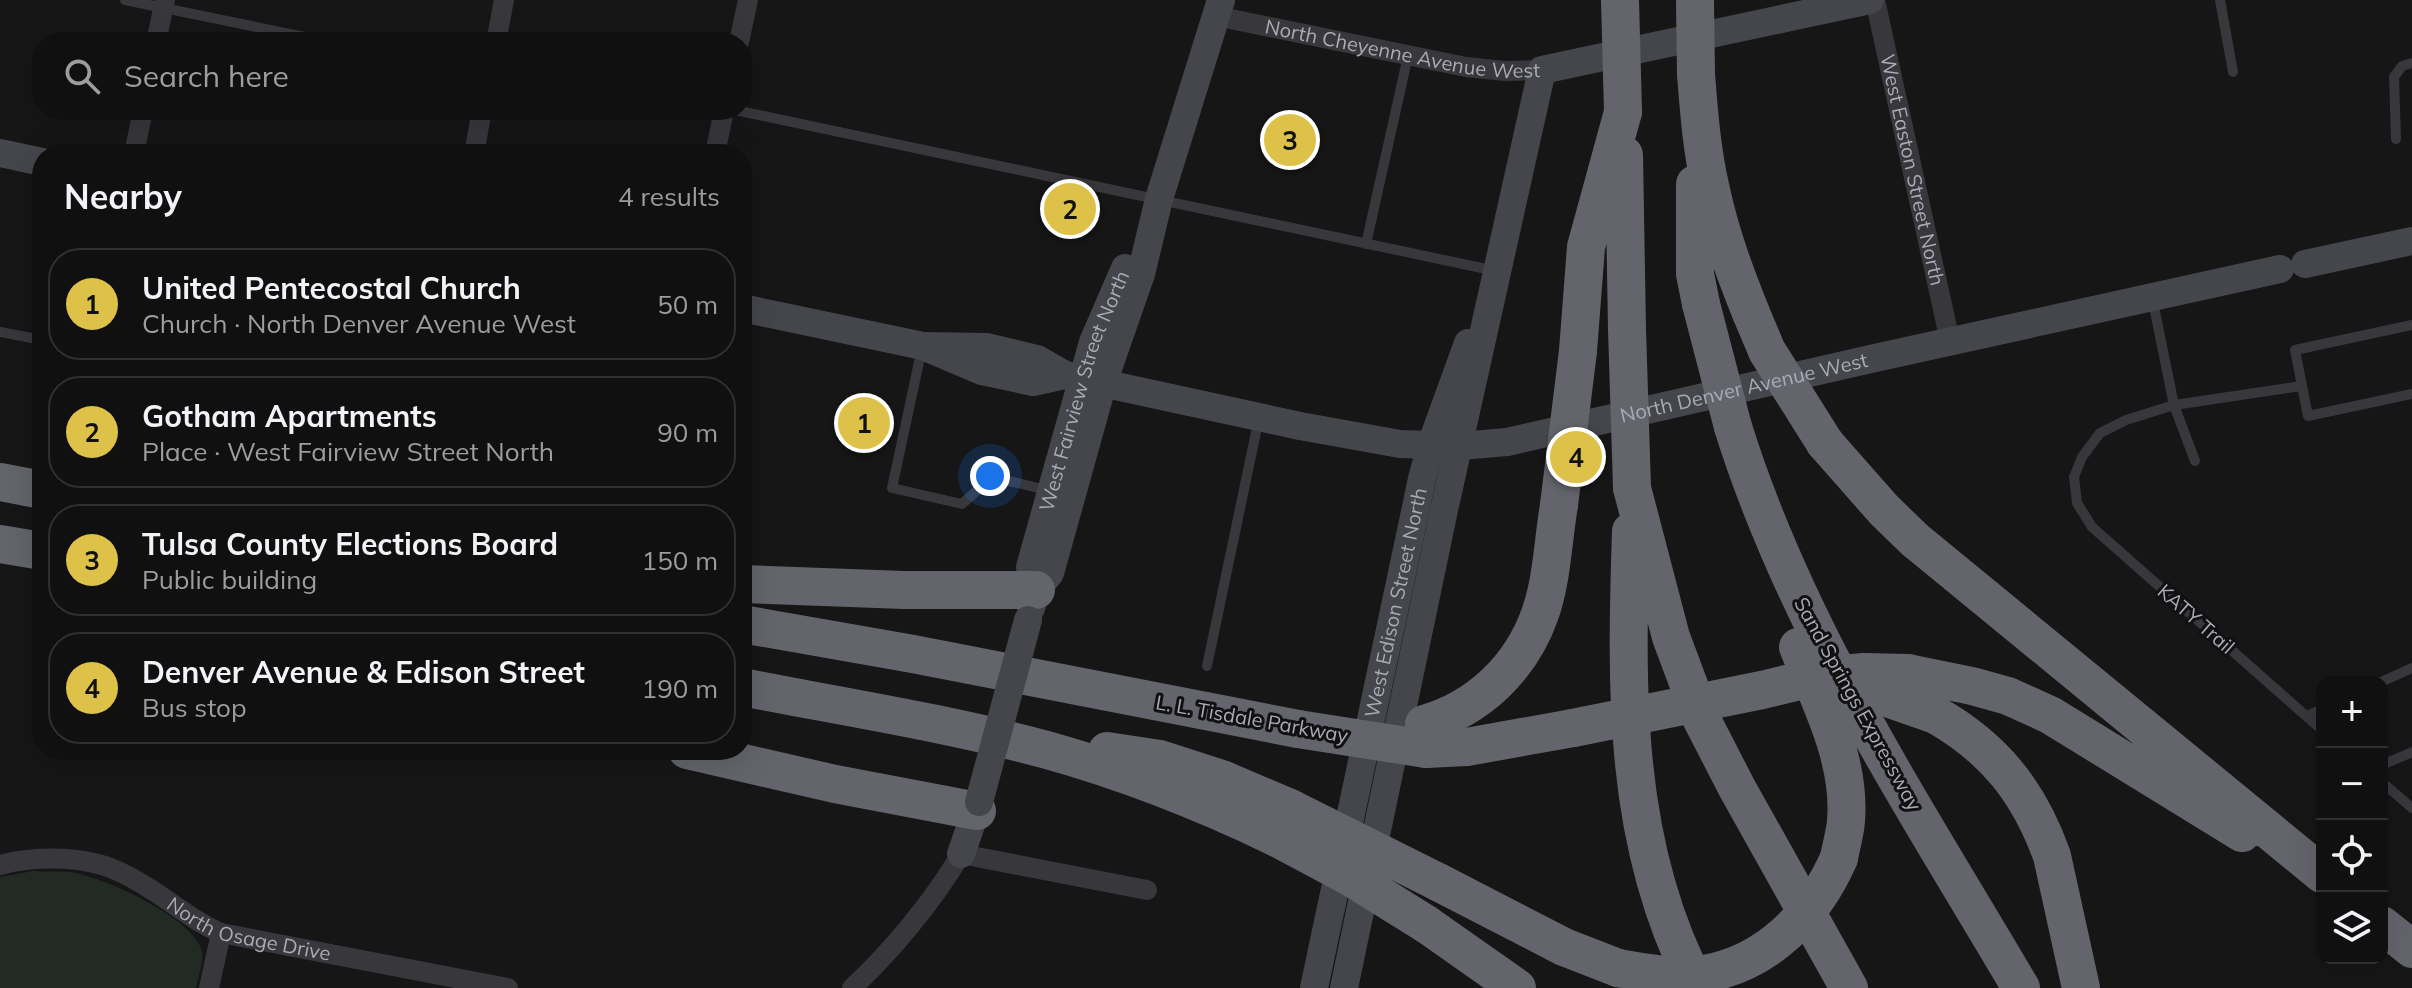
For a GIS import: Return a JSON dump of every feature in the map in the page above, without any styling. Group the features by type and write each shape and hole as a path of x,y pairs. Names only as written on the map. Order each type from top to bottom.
{"highway":[{"path":"1620,0 1632,488 1627,655 1632,766 1646,850 1668,925 1698,988"},
{"path":"1694,1 1701,133 1711,190 1733,270 1767,351 1825,443 1915,540 2316,869"},
{"name":"Sand Springs Expressway","path":"1696,74 1695,274 1733,427 1762,514 1829,659 2021,988"},
{"path":"1298,729 1392,730 1442,719 1479,698 1515,663 1531,636 1546,591 1559,505 1578,351 1586,247 1623,112"},
{"path":"1282,822 1438,882 1564,947 1618,968 1672,975 1703,974 1731,967 1786,935 1825,887 1839,858 1846,822 1844,779 1839,754 1754,536 1733,427"},
{"path":"0,482 32,488"},
{"path":"1632,488 1671,637 1702,720 1849,988"},
{"path":"0,544 32,549"},
{"path":"752,584 904,590 1032,605"},
{"name":"L. L. Tisdale Parkway","path":"752,626 1298,729 1426,749 1467,747 1762,690"},
{"path":"1762,690 1820,676 1864,672 1908,673 2008,696 2050,715 2316,880"},
{"path":"1762,690 1833,688 1870,692 1936,715 1972,738 1999,762 2025,796 2045,835 2081,988"},
{"path":"752,689 965,730 1160,759 1222,779 1352,878 1426,924 1517,988"},
{"path":"731,760 835,784 978,806"},
{"path":"2388,930 2412,949"}],"street":[{"path":"498,32 504,0"},
{"path":"741,32 748,0"},
{"name":"North Cheyenne Avenue West","path":"1218,8 1408,56 1482,69 1542,70 1873,0"},
{"name":"West Easton Street North","path":"1873,0 1950,341"},
{"path":"158,32 164,4"},
{"name":"West Fairview Street North","path":"1032,605 1030,567 1093,342 1159,199 1218,8"},
{"name":"West Edison Street North","path":"1344,988 1444,510 1542,70"},
{"path":"136,144 141,120"},
{"path":"476,144 480,120"},
{"path":"717,144 722,120"},
{"path":"0,153 32,160"},
{"name":"North Denver Avenue West","path":"752,310 923,346 987,347 1037,359 1083,379 1259,417 1400,444 1460,446 1507,442 1950,341 2412,241"},
{"name":"West Edison Street North","path":"1314,988 1408,540 1431,445 1497,272"},
{"name":"West Fairview Street North","path":"852,988 868,974 931,898 961,854 978,806 1032,605 1050,573 1083,379"},
{"path":"961,854 1147,890"},
{"name":"North Osage Drive","path":"0,865 14,861 59,860 99,864 137,881 203,925 221,933 508,988"},
{"path":"209,988 221,933"}],"lane":[{"path":"125,0 164,4 286,32"},
{"path":"2220,0 2233,72"},
{"path":"1366,244 1408,56"},
{"path":"2396,139 2394,77 2402,66 2412,63"},
{"path":"752,114 1497,272"},
{"path":"2152,297 2174,405 2195,461"},
{"path":"2412,325 2295,350 2308,416 2412,394"},
{"path":"0,332 32,338"},
{"path":"923,346 892,488 962,504 992,477 1052,491"},
{"path":"2174,405 2301,386"},
{"name":"KATY Trail","path":"2174,405 2126,420 2100,433 2082,457 2074,477 2077,503 2092,527 2316,724"},
{"path":"1207,666 1259,417"},
{"path":"2388,679 2412,668"},
{"path":"2307,716 2316,712"},
{"path":"2388,762 2412,752"},
{"path":"2388,787 2409,806"}],"shaded area":[{"path":"33,871 70,872 103,881 145,901 182,925 202,951 196,988 0,988 0,877"}],"place":[{"name":"Tulsa County Elections Board","path":"1290,140"},
{"name":"Gotham Apartments","path":"1070,209"},
{"name":"United Pentecostal Church","path":"864,423"},
{"name":"Denver Avenue & Edison Street","path":"1576,457"}]}
